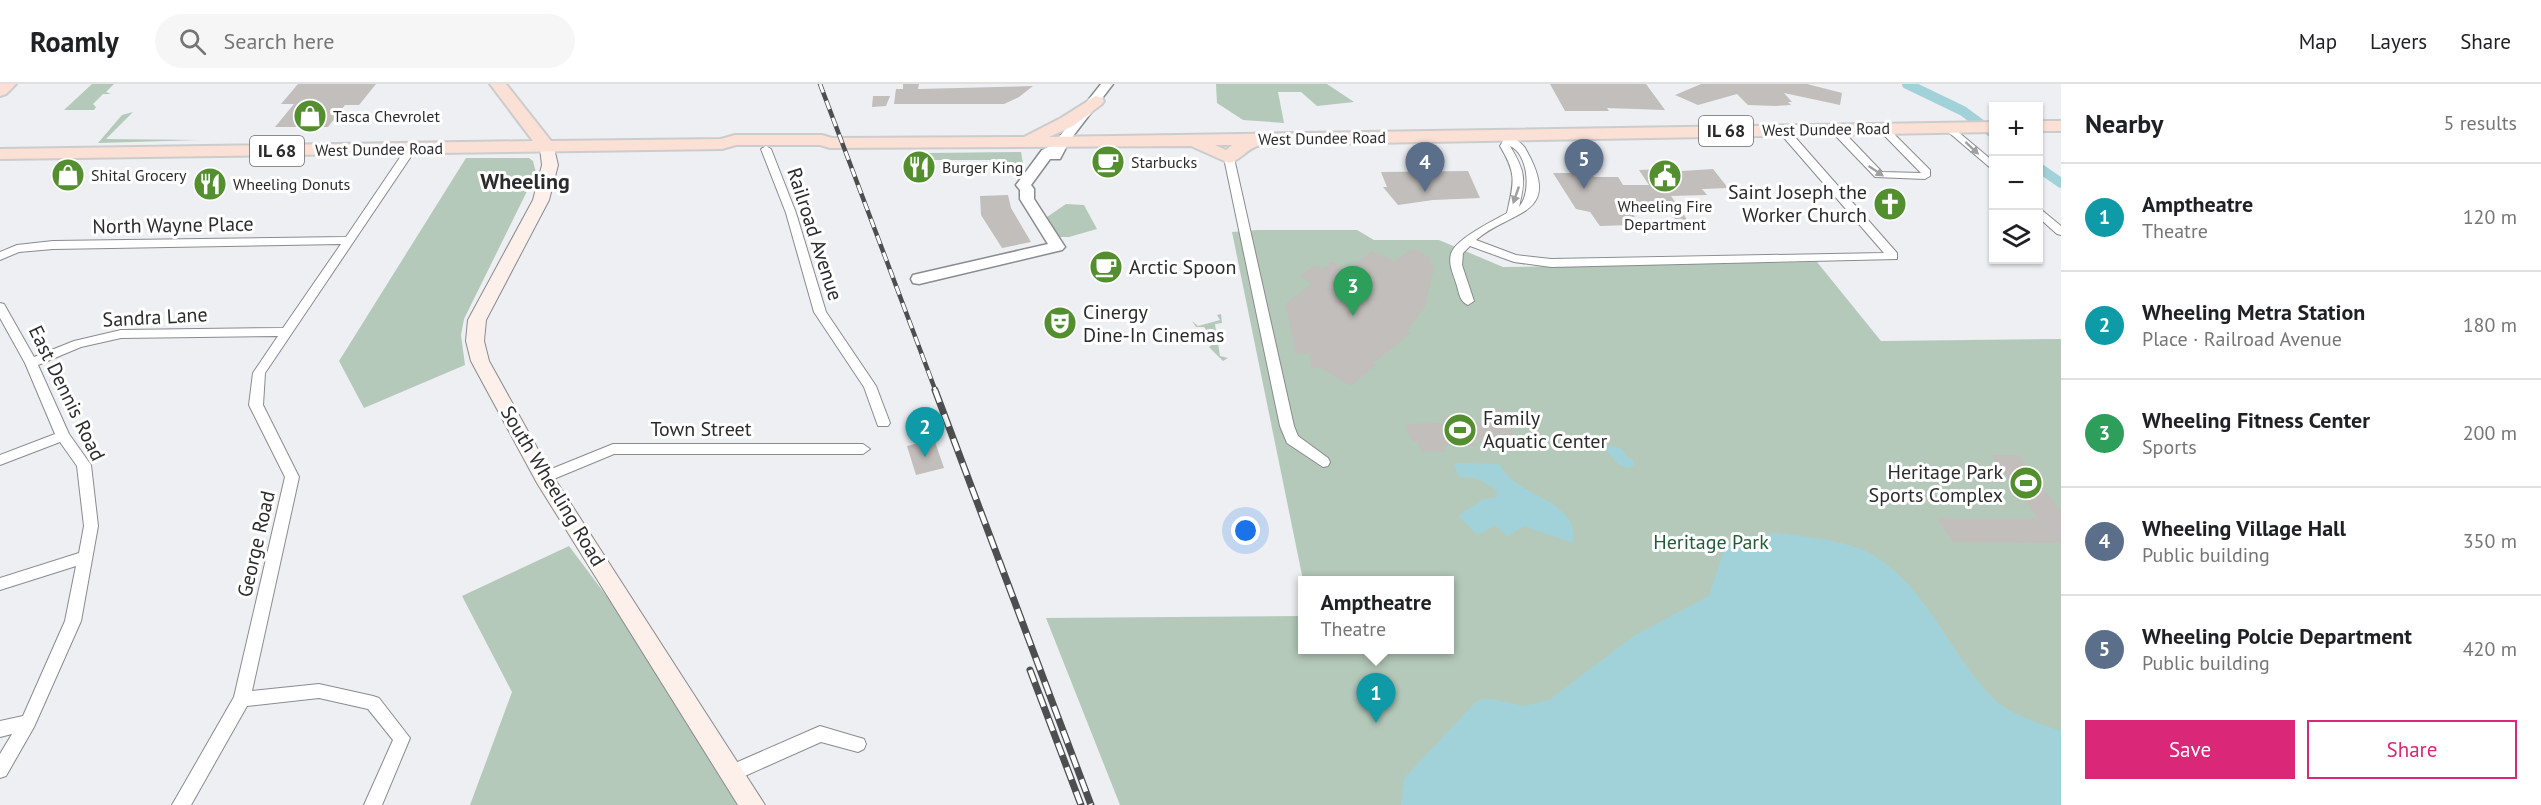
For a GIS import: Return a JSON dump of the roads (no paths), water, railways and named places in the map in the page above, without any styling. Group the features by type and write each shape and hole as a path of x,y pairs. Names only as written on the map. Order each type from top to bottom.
{"main road":[{"path":"0,91 9,84"},
{"path":"498,84 547,148"},
{"path":"1018,141 1067,122 1096,101"},
{"path":"484,148 510,131 522,116"},
{"path":"1084,117 1102,134 1125,141"},
{"path":"2043,126 2061,126"},
{"name":"West Dundee Road","path":"0,154 547,148 722,144 735,140 1018,141 1053,150 1125,141 1506,138 1989,127"},
{"path":"1171,141 1198,144 1229,158 1241,145 1261,139"},
{"path":"1018,141 1032,150 1053,150"},
{"name":"West Dundee Road","path":"722,144 732,148 821,148 830,142"},
{"name":"South Wheeling Road","path":"547,148 550,165 540,200 477,320 475,341 480,361 544,478 752,805"}],"street":[{"path":"919,279 1057,247 1027,199 1027,189 1023,185 1025,179 1084,117 1107,84"},
{"path":"1959,127 1989,162"},
{"path":"1835,129 1878,175 1925,176 1926,172 1883,129"},
{"path":"1467,241 1514,258 1551,263 1893,256 1783,130"},
{"path":"1468,301 1456,265 1457,252 1467,241 1512,215 1520,181 1517,166 1505,146 1506,138"},
{"name":"Railroad Avenue","path":"766,148 791,213 820,312 870,386 883,423"},
{"name":"George Road","path":"181,805 242,699 292,477 256,405 259,374 285,332 411,149"},
{"path":"1229,158 1287,426 1292,439 1323,462"},
{"path":"2043,215 2061,232"},
{"name":"North Wayne Place","path":"0,256 17,249 53,245 348,240"},
{"name":"East Dennis Road","path":"0,307 32,363 63,436 84,465 91,526 73,621 28,722 0,770"},
{"name":"Sandra Lane","path":"32,363 78,344 121,334 285,332"},
{"path":"0,460 63,436"},
{"name":"Town Street","path":"544,478 595,454 630,447 863,449"},
{"path":"0,584 84,557"},
{"path":"242,699 319,691 374,703 402,738 373,805"},
{"path":"0,729 28,722"},
{"path":"732,773 820,734 858,744"}],"water":[{"path":"1610,445 1622,449 1626,456 1634,461 1634,466 1628,468 1619,465 1607,451"},
{"path":"1454,463 1499,464 1519,485 1557,507 1567,516 1572,528 1573,543 1524,526 1508,536 1495,525 1478,535 1458,516 1484,499 1495,498 1497,491 1480,480 1459,477"},
{"path":"1773,533 1852,546 1875,556 1894,570 1925,605 1979,683 1995,700 2017,714 2061,731 2061,805 1401,805 1404,778 1478,700 1492,699 1524,706 1549,700 1634,636 1709,596 1725,547"}],"waterway":[{"path":"1907,84 1963,111 1989,130"},
{"path":"2043,170 2061,183"}],"railway":[{"path":"820,84 936,392"},
{"path":"935,390 1091,805"},
{"path":"1030,670 1081,805"}],"place":[{"name":"Tasca Chevrolet","path":"310,116"},
{"name":"Starbucks","path":"1108,162"},
{"name":"Burger King","path":"919,167"},
{"name":"Shital Grocery","path":"68,175"},
{"name":"Wheeling Fire Department","path":"1665,176"},
{"name":"Wheeling Donuts","path":"210,184"},
{"name":"Wheeling Polcie Department","path":"1584,189"},
{"name":"Wheeling Village Hall","path":"1425,192"},
{"name":"Saint Joseph the Worker Church","path":"1890,204"},
{"name":"Arctic Spoon","path":"1106,267"},
{"name":"Wheeling Fitness Center","path":"1353,316"},
{"name":"Cinergy Dine-In Cinemas","path":"1060,323"},
{"name":"Family Aquatic Center","path":"1460,430"},
{"name":"Wheeling Metra Station","path":"925,457"},
{"name":"Heritage Park Sports Complex","path":"2026,483"},
{"name":"Amptheatre","path":"1376,723"}],"district":[{"name":"Wheeling","path":"525,181"}],"park label":[{"name":"Heritage Park","path":"1711,542"}]}
